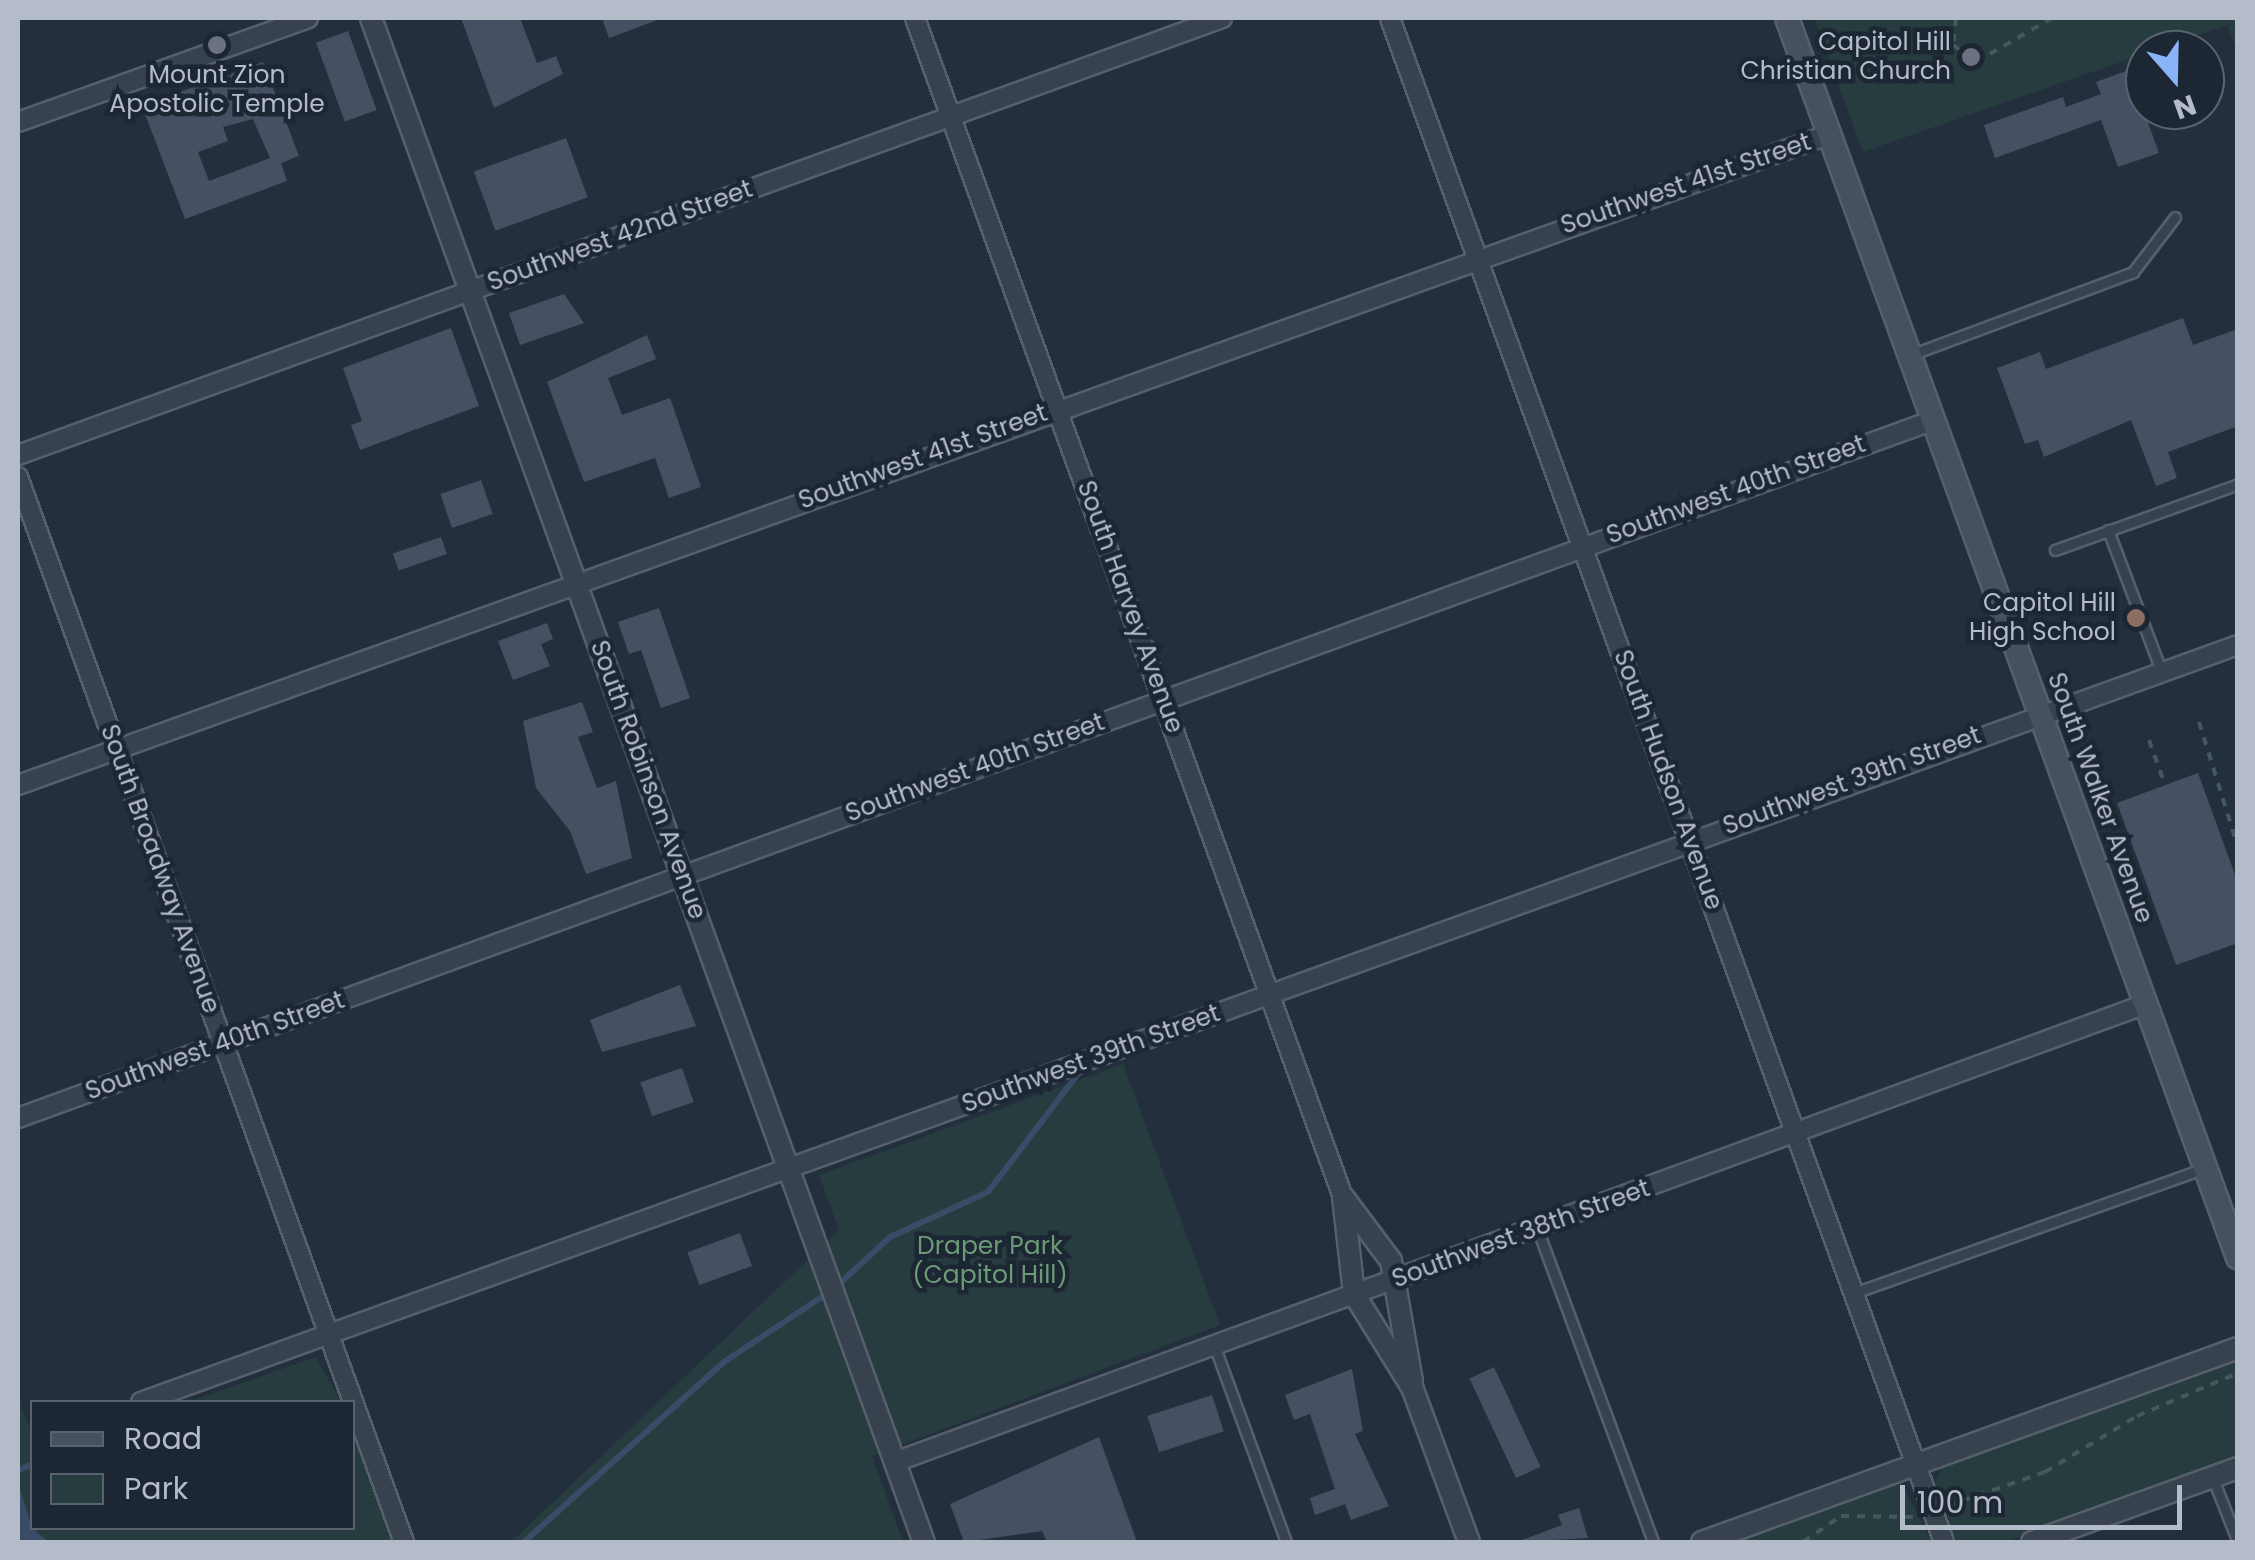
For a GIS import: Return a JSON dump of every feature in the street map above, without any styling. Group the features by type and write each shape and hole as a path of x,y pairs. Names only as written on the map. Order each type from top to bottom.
{"main road":[{"name":"South Walker Avenue","path":"1787,18 2238,1258"}],"street":[{"path":"18,122 308,18"},
{"name":"South Robinson Avenue","path":"371,18 924,1542"},
{"name":"South Harvey Avenue","path":"915,18 1343,1197 1397,1279 1412,1387"},
{"name":"Southwest 42nd Street","path":"18,455 1222,18"},
{"name":"South Hudson Avenue","path":"1390,18 1482,256 1944,1542"},
{"name":"Southwest 41st Street","path":"18,785 1830,134"},
{"name":"Southwest 40th Street","path":"18,1118 1583,544 1934,420"},
{"name":"South Broadway Avenue","path":"18,477 353,1400"},
{"name":"Southwest 39th Street","path":"147,1400 2040,714 2238,646"},
{"name":"Southwest 38th Street","path":"895,1462 2146,1004"},
{"name":"South Harvey Avenue","path":"1343,1197 1354,1294 1412,1387 1469,1542"},
{"path":"1702,1542 2238,1348"},
{"name":"South Broadway Avenue","path":"355,1406 404,1542"},
{"path":"2032,1542 2238,1468"}],"lane":[{"path":"1910,355 2133,272 2175,217"},
{"path":"2056,550 2238,484"},
{"path":"2108,530 2162,673"},
{"path":"1854,1294 2205,1168"},
{"path":"1537,1228 1652,1542"},
{"path":"1214,1346 1286,1542"},
{"path":"2213,1478 2238,1542"}],"path":[{"path":"1956,18 1953,45 1976,62 2052,18"},
{"path":"2200,722 2238,847"},
{"path":"2148,740 2165,785"},
{"path":"1804,1542 1842,1516 1933,1511 2021,1483 2238,1373"}],"green space":[{"path":"1814,18 2237,18 2237,51 2227,25 2213,30 2125,30 2125,61 1863,152"},
{"name":"Draper Park (Capitol Hill)","path":"1123,1064 1220,1325 872,1456 903,1542 511,1542 839,1230 819,1175"},
{"path":"316,1357 340,1400 194,1400"},
{"path":"2237,1360 2237,1457 2005,1542 1957,1542 1935,1483 1944,1464"},
{"path":"18,1398 30,1428 30,1530 355,1530 355,1439 392,1542 18,1542"},
{"path":"1901,1482 1932,1542 1729,1542 1894,1483"}],"water":[{"path":"18,1483 30,1530 49,1542 18,1542"}],"building":[{"path":"461,18 520,18 537,63 556,56 563,74 494,108"},
{"path":"602,18 660,18 660,19 609,38"},
{"path":"348,31 377,110 345,122 316,43"},
{"path":"263,62 299,156 281,163 287,181 185,219 142,106","holes":["253,119 270,158 209,181 198,152 228,141 223,127"]},
{"path":"2125,71 2125,130 2151,130 2159,153 2118,167 2101,120 1995,158 1984,125 2063,97 2066,107 2101,94 2096,82"},
{"path":"566,138 588,197 495,231 474,172"},
{"path":"564,294 584,323 520,345 509,313"},
{"path":"2183,318 2193,345 2238,329 2238,426 2168,452 2177,478 2156,486 2131,420 2044,457 2038,440 2025,444 1997,368 2040,352 2046,369"},
{"path":"451,328 479,406 360,450 351,425 362,421 343,368"},
{"path":"647,335 656,359 608,378 622,415 670,398 701,487 669,498 655,458 584,482 547,382"},
{"path":"481,480 493,514 452,528 440,494"},
{"path":"441,537 447,554 399,571 393,554"},
{"path":"659,608 690,698 661,708 641,650 629,654 618,622"},
{"path":"547,623 553,639 541,644 550,666 513,680 498,641"},
{"path":"582,702 593,732 578,737 597,788 616,781 632,858 586,874 570,831 536,788 523,721"},
{"path":"2198,773 2238,883 2238,943 2176,965 2117,803"},
{"path":"680,985 696,1026 602,1052 590,1020"},
{"path":"682,1068 694,1102 652,1116 640,1082"},
{"path":"740,1233 752,1266 699,1285 687,1252"},
{"path":"1494,1367 1540,1467 1516,1478 1470,1378"},
{"path":"1352,1369 1363,1431 1355,1434 1389,1506 1351,1520 1345,1504 1315,1515 1310,1498 1335,1489 1310,1414 1294,1420 1285,1395"},
{"path":"1212,1395 1224,1431 1159,1452 1147,1416"},
{"path":"1099,1437 1137,1542 1047,1542 1042,1531 964,1542 950,1504"},
{"path":"1579,1508 1588,1538 1517,1542 1562,1525 1558,1515"}],"waterway":[{"path":"838,1285 890,1237 988,1192 1081,1070"},
{"path":"524,1542 724,1362 828,1293"},
{"path":"18,1470 30,1466"}],"place":[{"name":"Mount Zion Apostolic Temple","path":"217,45"},
{"name":"Capitol Hill Christian Church","path":"1971,57"},
{"name":"Capitol Hill High School","path":"2136,618"}]}
